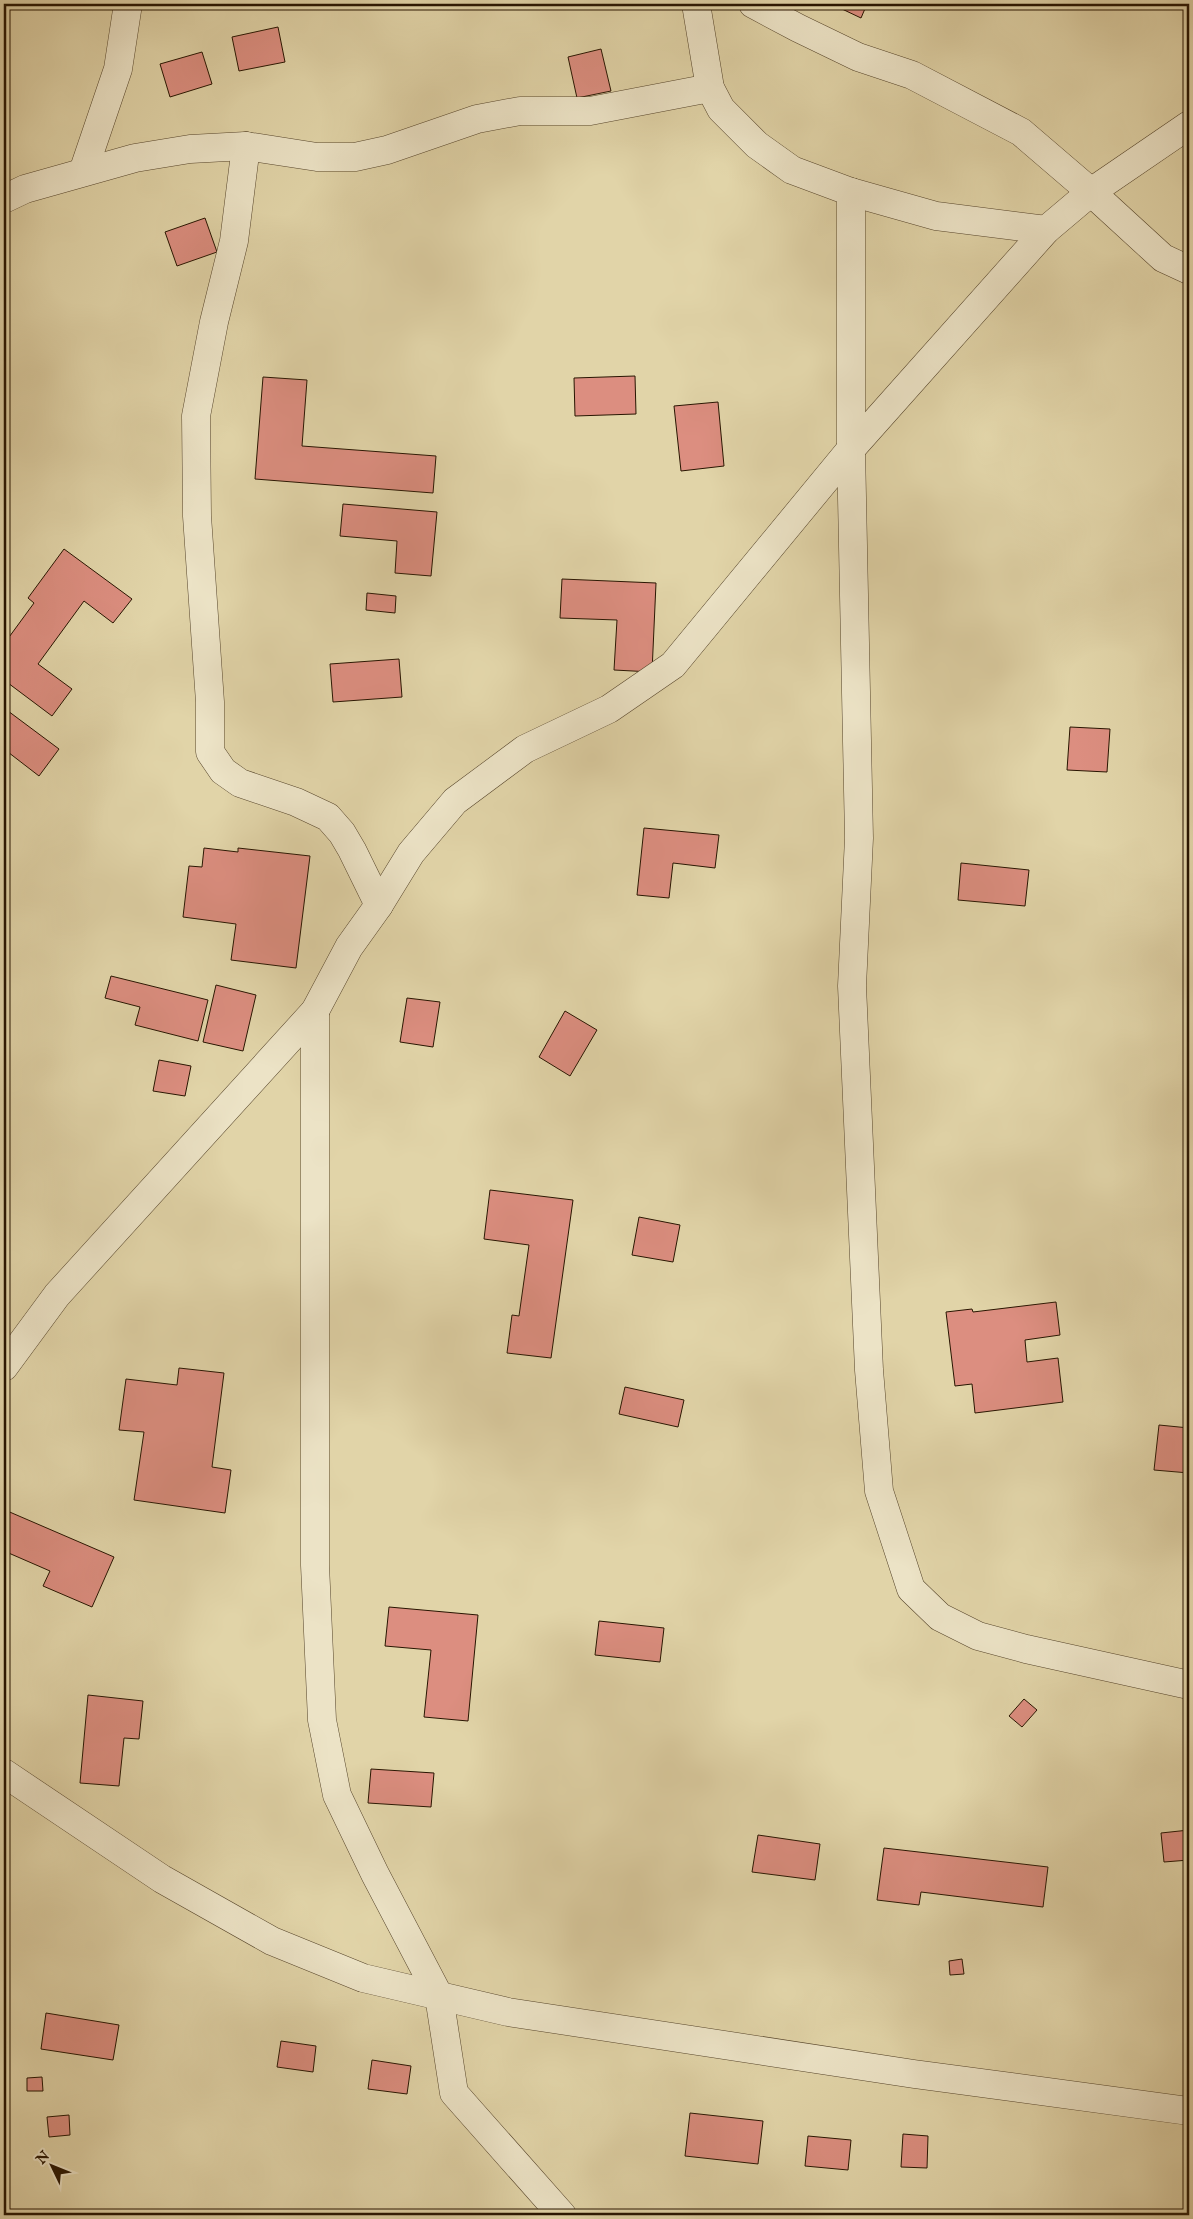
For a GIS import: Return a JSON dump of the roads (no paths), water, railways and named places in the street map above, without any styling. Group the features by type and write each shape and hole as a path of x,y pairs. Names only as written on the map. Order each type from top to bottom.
{"street":[{"path":"83,172 118,68 128,4"},
{"path":"696,4 710,88 721,109 757,145 792,170 851,192 936,216 1046,230"},
{"path":"753,4 858,57 912,75 1021,132 1091,192 1163,258 1189,286"},
{"path":"4,199 25,189 144,156 190,149 246,146 317,157 355,158 387,150 477,119 520,112 590,111 710,88"},
{"path":"4,1367 57,1295 315,1010 349,946 379,905 411,852 454,801 525,749 609,709 673,665 851,449 1046,230 1091,192 1189,125"},
{"path":"246,146 234,241 214,322 196,416 197,516 210,702 210,752 223,771 240,783 302,805 328,817 352,850 379,905"},
{"path":"851,192 851,449 859,838 852,986 869,1370 879,1491 911,1589 940,1617 978,1636 1026,1650 1189,1685"},
{"path":"1163,258 1189,270"},
{"path":"315,1010 315,1565 322,1720 337,1795 375,1874 439,1996 454,2093 562,2215"},
{"path":"4,1773 162,1879 272,1942 363,1978 528,2015 904,2072 1189,2111"}]}
